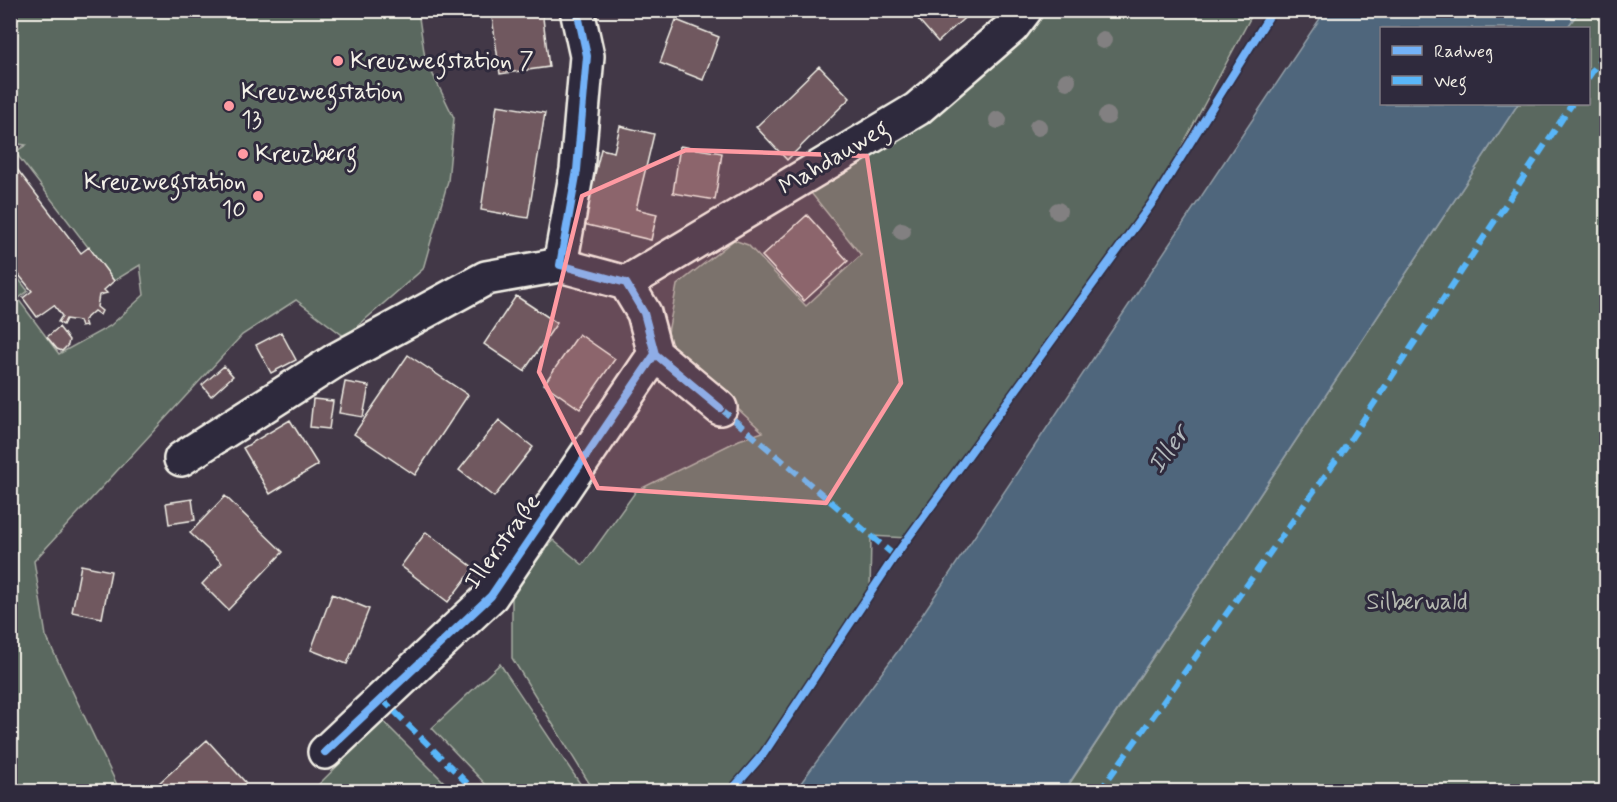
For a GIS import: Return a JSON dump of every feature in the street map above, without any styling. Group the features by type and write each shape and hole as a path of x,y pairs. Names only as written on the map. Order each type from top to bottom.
{"street":[{"path":"560,265 577,170 586,56 577,10"},
{"name":"Mahdauweg","path":"626,283 917,109 1012,27 1025,10"},
{"path":"181,459 336,360 486,278 560,265 626,283 644,313 655,354 720,408"},
{"name":"Illerstraße","path":"325,752 491,596 655,354"}],"highlighted area":[{"path":"686,150 867,156 901,383 826,503 598,488 539,372 582,196"}],"green space":[{"path":"11,11 418,11 425,58 454,118 448,181 423,269 345,337 296,300 242,335 34,561 46,636 120,791 11,791 10,268 28,291 18,299 59,354 110,326 144,295 140,265 114,281 15,152 26,145 11,143"},
{"path":"1044,11 1254,11 1151,204 908,538 871,536 870,593 770,743 729,791 594,791 512,658 512,593 553,540 583,565 636,491 739,440 763,432 666,343 677,285 734,240 748,245 806,306 861,255 807,188 902,131 967,87 1023,38"},
{"name":"Silberwald","path":"1579,11 1606,11 1606,791 1064,792 1517,105 1590,105 1590,27 1568,27"},
{"path":"500,664 585,791 492,791 432,728"},
{"path":"383,721 453,791 312,791"}],"water":[{"name":"Iller","path":"1325,11 1579,11 1568,27 1380,27 1380,105 1517,105 1064,791 795,791 900,648"}],"building":[{"path":"491,10 542,10 549,67 500,74"},
{"path":"910,10 973,10 938,42"},
{"path":"676,20 719,37 703,80 660,63"},
{"path":"819,66 850,98 787,160 756,127"},
{"path":"497,105 545,113 528,218 481,210"},
{"path":"620,126 654,134 636,209 657,214 651,240 583,224 601,149 614,152"},
{"path":"680,146 722,153 715,200 673,193"},
{"path":"10,160 81,253 89,247 114,281 104,290 107,293 99,295 97,307 102,311 100,315 94,311 84,320 86,326 81,327 79,321 66,319 63,325 58,322 62,316 54,305 37,317 23,298 32,291 10,264"},
{"path":"807,215 848,261 804,301 762,256"},
{"path":"516,296 557,323 524,371 484,344"},
{"path":"59,327 69,340 68,345 62,351 57,349 47,337"},
{"path":"281,332 296,360 271,373 256,345"},
{"path":"579,334 615,359 580,409 544,384"},
{"path":"408,355 468,395 415,475 354,434"},
{"path":"224,366 233,376 211,396 202,385"},
{"path":"345,382 369,386 363,417 339,413"},
{"path":"313,399 333,401 329,429 310,427"},
{"path":"290,420 318,465 270,494 243,448"},
{"path":"499,420 533,447 494,497 459,470"},
{"path":"225,496 283,552 228,610 202,584 222,563 190,533"},
{"path":"192,499 195,520 169,524 166,503"},
{"path":"426,532 474,568 448,602 401,566"},
{"path":"81,565 111,571 102,618 72,612"},
{"path":"332,594 369,609 347,664 311,650"},
{"path":"207,740 246,783 236,792 149,792"}],"marked path":[{"path":"1590,75 1606,51"},
{"path":"1099,792 1344,449 1571,105"},
{"path":"720,408 895,556"},
{"path":"382,699 476,792"}],"cycle path":[{"path":"577,10 587,56 577,170 560,265 626,283 644,313 655,354 720,408"},
{"path":"730,792 764,753 895,556 1155,199 1273,10"},
{"path":"325,752 491,596 655,354"}],"place":[{"name":"Kreuzwegstation 7","path":"338,61"},
{"name":"Kreuzwegstation 13","path":"229,106"},
{"name":"Kreuzberg","path":"243,154"},
{"name":"Kreuzwegstation 10","path":"258,196"}]}
